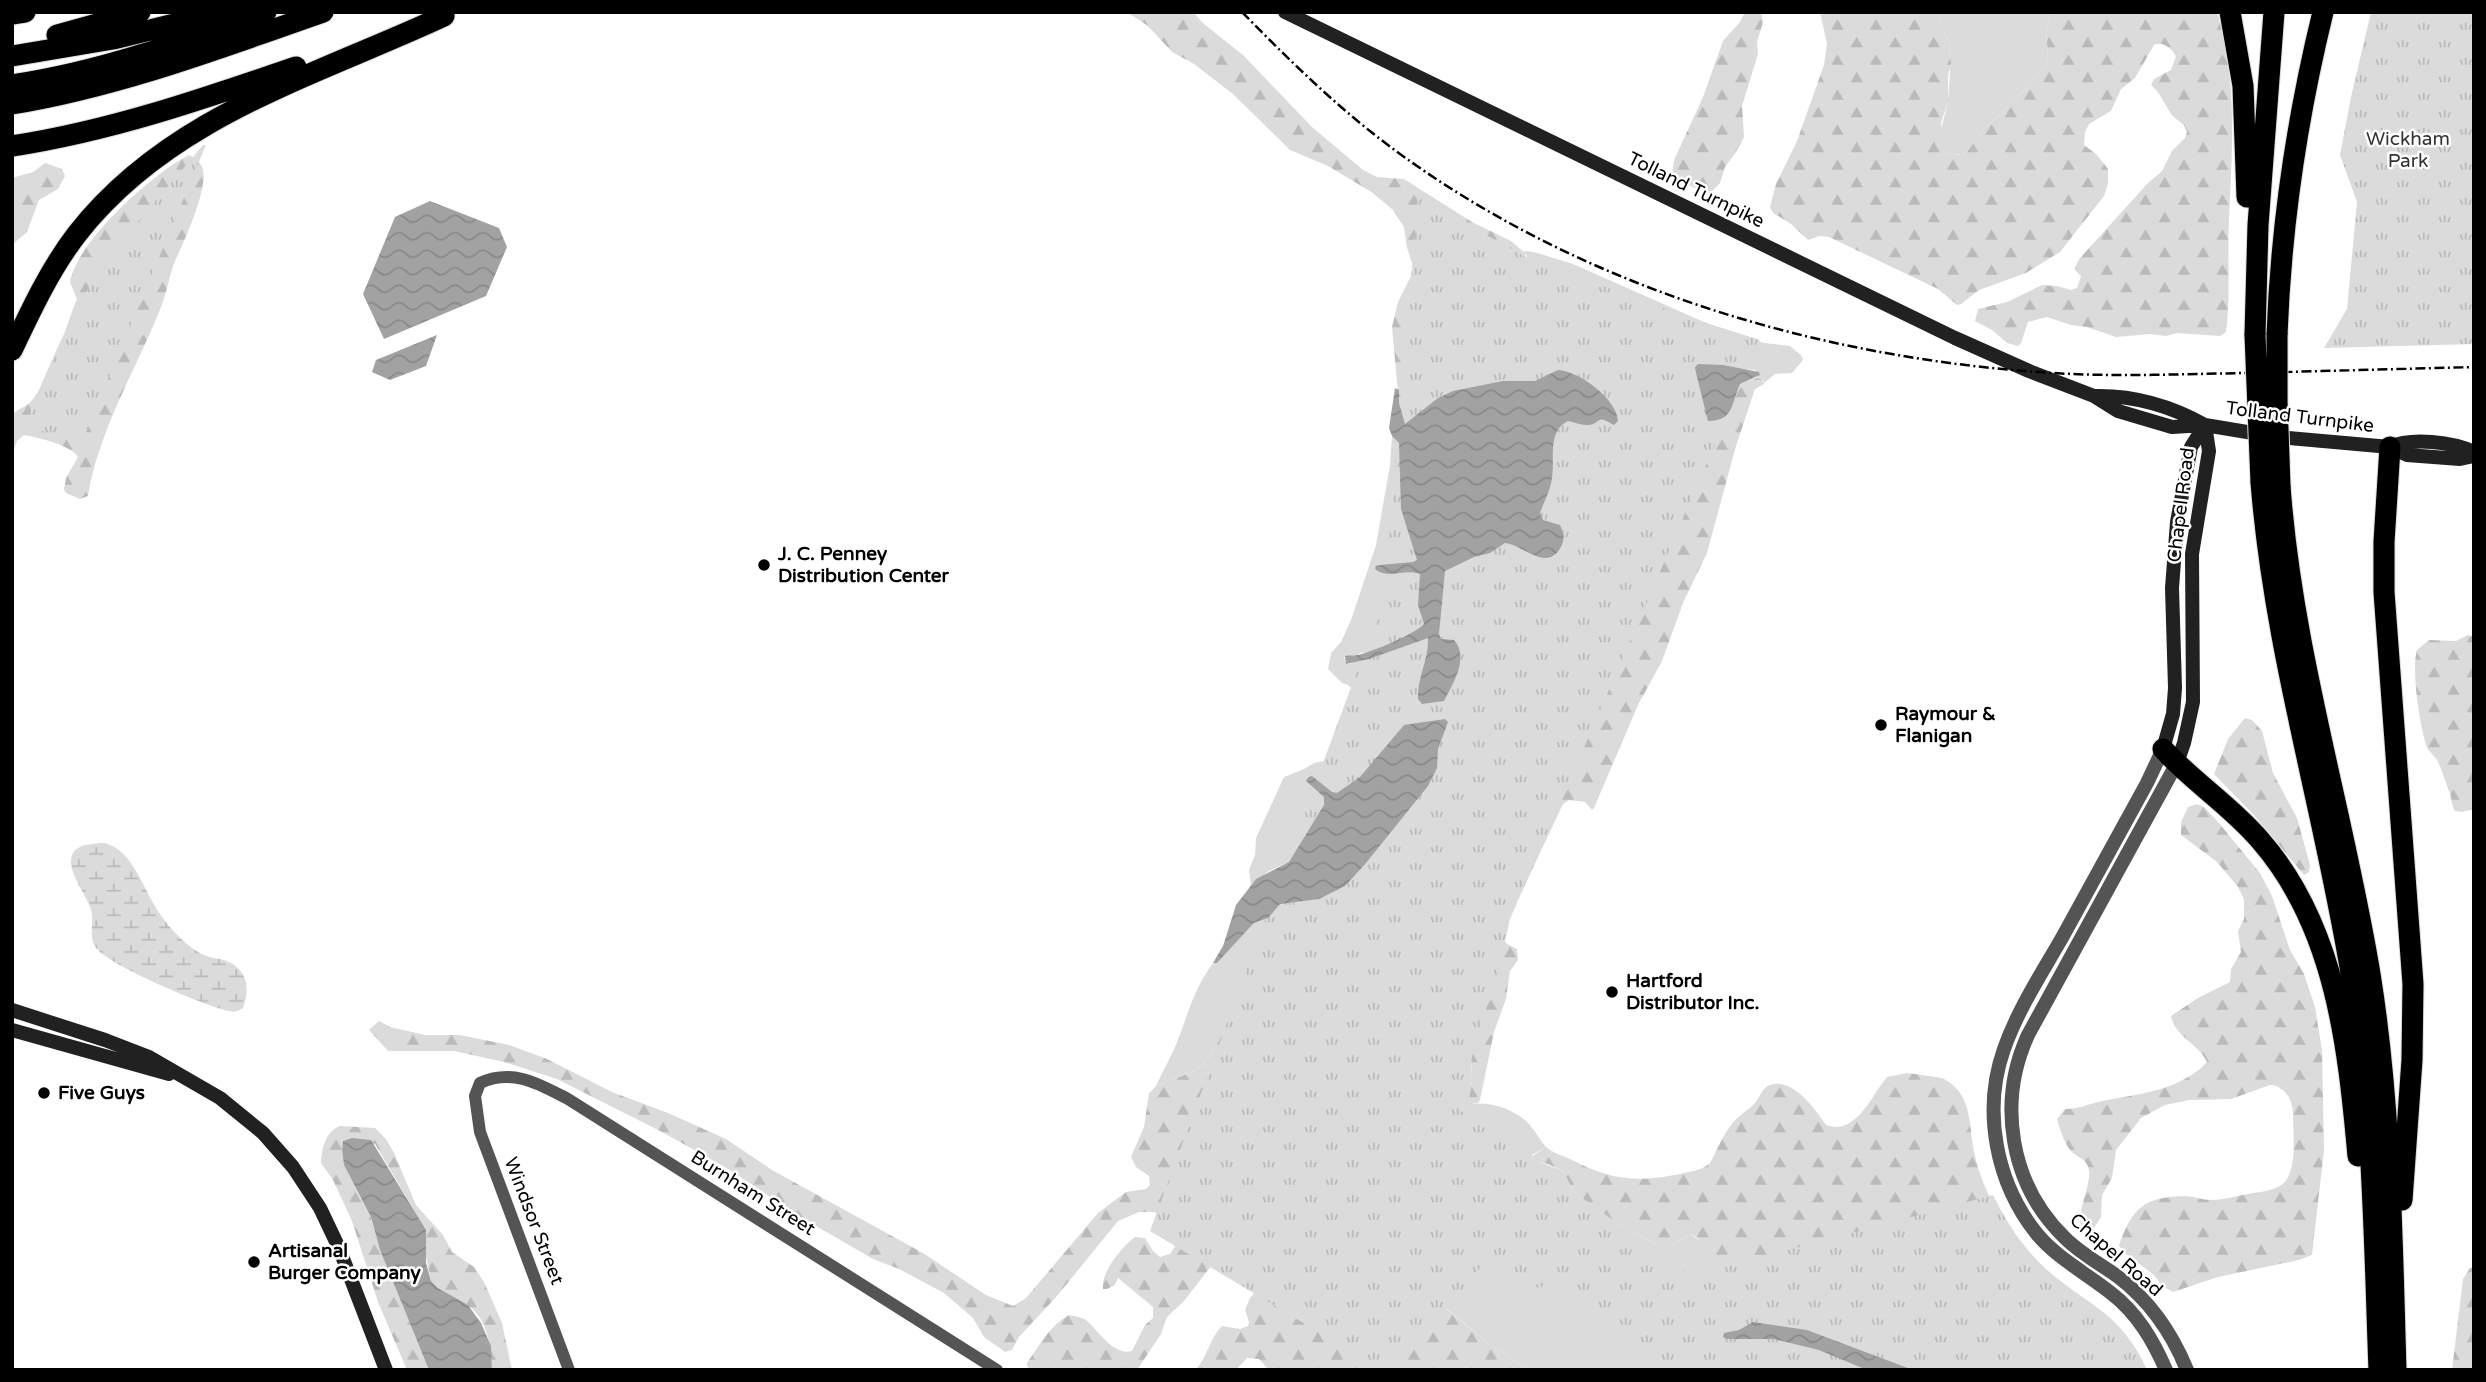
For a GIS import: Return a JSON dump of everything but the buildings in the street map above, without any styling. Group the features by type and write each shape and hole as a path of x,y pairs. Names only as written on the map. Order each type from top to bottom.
{"highway":[{"path":"12,14 25,12"},
{"path":"12,43 76,32 139,12"},
{"path":"12,56 113,39 224,12"},
{"path":"12,85 77,72 135,56 266,12"},
{"path":"12,104 144,74 323,12"},
{"path":"2230,12 2242,75 2245,111 2248,180 2246,283 2254,313"},
{"path":"2270,484 2254,313 2274,12"},
{"path":"2323,12 2305,89 2291,171 2280,270 2269,559 2282,644 2341,915 2356,997 2396,1370"},
{"path":"12,146 152,115 449,14"},
{"path":"12,350 47,280 70,244 104,203 160,153 198,128 236,108 449,14"},
{"path":"2379,1370 2384,1268 2403,1189 2414,1002 2384,592 2390,447"},
{"path":"2170,756 2239,817 2277,860 2301,900 2317,935 2340,1017 2352,1100 2363,1212 2384,1268"}],"main road":[{"name":"Tolland Turnpike","path":"1285,12 1955,338 2094,396 2121,395 2183,412 2205,425 2290,438 2390,447 2407,455 2460,459 2474,454"},
{"name":"Chapel Road","path":"2170,756 2170,725 2175,688 2172,588 2175,535 2189,454 2205,425"},
{"name":"Chapel Road","path":"2170,756 2188,730 2193,702 2192,581 2194,537 2209,451 2205,425"},
{"path":"12,1010 138,1053 211,1092 273,1143 301,1177 330,1228 387,1370"},
{"path":"12,1030 146,1069 180,1076"}],"street":[{"path":"2175,535 2194,537"},
{"name":"Chapel Road","path":"2166,1370 2152,1340 2134,1316 2113,1295 2053,1251 2028,1221 2008,1184 1996,1141 1994,1103 1999,1064 2017,1019 2147,783 2170,756"},
{"name":"Chapel Road","path":"2170,756 2094,914 2031,1028 2017,1064 2011,1103 2014,1142 2024,1179 2040,1208 2065,1238 2119,1278 2148,1305 2168,1331 2187,1370"},
{"path":"2079,906 2094,914"},
{"path":"2017,1019 2031,1028"},
{"name":"Burnham Street","path":"480,1083 507,1076 530,1079 569,1099 997,1370"},
{"name":"Windsor Street","path":"480,1083 475,1096 480,1132 569,1370"}],"green space":[{"path":"1127,12 1193,12 1243,55 1312,127 1363,170 1377,177 1404,179 1472,222 1511,241 1525,253 1527,264 1404,424 1399,403 1392,327 1398,302 1412,274 1413,266 1404,227 1393,210 1373,193 1328,166 1290,150 1233,94 1194,64 1172,52 1148,26"},
{"path":"1745,12 1761,12 1763,22 1757,42 1758,54 1742,106 1744,137 1725,167 1720,183 1710,193 1706,193 1675,179 1672,175 1674,160 1703,97 1723,41"},
{"path":"1820,12 1942,12 1939,25 1949,42 1951,63 1948,102 1941,123 1943,147 1946,153 1961,155 1967,152 1982,131 2045,67 2050,12 2217,12 2228,63 2232,115 2226,332 2220,336 2177,333 2166,336 2150,334 2116,337 2047,317 2028,322 2018,346 2007,343 1992,330 1975,321 1978,309 2007,302 2042,285 2071,290 2077,288 2081,276 2074,269 2080,258 2162,171 2172,151 2185,138 2187,132 2151,85 2154,79 2171,70 2176,56 2169,48 2161,44 2154,45 2135,78 2121,89 2111,111 2089,124 2084,145 2096,154 2108,169 2108,184 2104,196 2060,252 2026,273 1979,290 1957,305 1938,289 1829,237 1820,236 1808,240 1791,224 1773,213 1770,207 1776,184 1797,141 1824,65 1827,44"},
{"path":"1942,12 2050,12 2045,67 1982,131 1967,152 1961,155 1946,153 1941,140 1948,100 1950,63 1948,41 1939,25"},
{"name":"Wickham Park","path":"2371,12 2474,12 2474,344 2324,348 2347,309 2357,202 2340,155"},
{"path":"203,145 206,145 81,444 24,425 60,342 86,293 127,236"},
{"path":"189,155 200,163 203,170 204,179 199,202 173,267 161,307 109,423 93,471 88,496 80,499 66,493 64,489 66,478 78,457 69,449 24,435 17,441 12,456 12,415 33,399 53,364 77,299 70,282 86,247 137,192"},
{"path":"45,163 62,169 65,176 58,189 39,200 27,232 12,245 12,178 33,172"},
{"path":"1418,197 1531,260 1760,340 1510,919 1501,959 1457,1108 1691,1276 1993,1195 2030,1253 2061,1282 2103,1312 2127,1335 2147,1370 1674,1370 1551,1277 1540,1289 1487,1259 1398,1370 1382,1370 1150,1231 1384,598"},
{"path":"1523,251 1573,264 1722,330 1764,343 1790,346 1803,360 1792,373 1775,374 1764,383 1763,379 1756,378 1760,374 1755,370 1698,364 1695,367 1696,373 1685,377 1666,412 1623,521 1589,594 1586,614 1550,690 1546,705 1546,729 1538,746 1513,839 1498,867 1488,903 1488,940 1495,964 1471,1056 1469,1100 1473,1104 1503,1108 1529,1124 1546,1147 1532,1155 1532,1159 1563,1171 1574,1192 1572,1199 1586,1209 1658,1245 1672,1245 1690,1234 1707,1245 1718,1275 1731,1287 1741,1311 1753,1322 1748,1327 1724,1333 1722,1335 1725,1338 1774,1339 1819,1350 1867,1370 1528,1370 1487,1342 1366,1243 1295,1199 1283,1183 1285,1145 1294,1109 1321,1044 1349,946 1342,935 1314,935 1299,942 1235,1005 1207,1062 1190,1073 1156,1086 1176,1045 1196,993 1213,963 1217,963 1254,923 1268,918 1280,904 1319,899 1345,886 1428,786 1437,768 1437,751 1448,722 1446,719 1404,725 1360,777 1337,793 1308,776 1306,781 1321,794 1325,800 1324,805 1289,862 1269,871 1251,885 1249,870 1255,855 1256,838 1284,777 1314,763 1328,760 1352,731 1376,724 1386,715 1342,683 1328,669 1331,653 1341,642 1351,620 1376,545 1390,465 1392,436 1399,443 1401,509 1417,560 1380,565 1375,569 1385,574 1420,574 1418,605 1424,624 1418,631 1344,657 1349,664 1428,638 1418,691 1421,703 1434,704 1445,700 1458,669 1458,645 1453,639 1441,639 1439,634 1445,571 1474,556 1490,553 1505,543 1537,557 1557,554 1567,563 1575,541 1586,523 1610,456 1628,425 1637,383 1644,369 1639,343 1613,312 1598,308 1595,311 1594,340 1576,374 1558,370 1535,381 1503,381 1512,363 1527,264 1527,256"},
{"path":"1756,378 1762,379 1764,384 1755,389 1736,446 1707,553 1683,603 1662,661 1638,705 1594,808 1592,810 1585,802 1569,800 1563,804 1509,919 1503,939 1517,949 1518,960 1510,971 1506,999 1494,1032 1480,1100 1471,1104 1471,1056 1490,947 1738,388 1742,383"},
{"path":"2468,635 2474,637 2474,809 2462,812 2455,811 2440,767 2424,738 2417,698 2415,659 2417,650 2429,640 2456,641"},
{"path":"2245,718 2252,720 2262,731 2273,773 2297,818 2310,865 2309,872 2304,875 2253,814 2214,774 2228,739"},
{"path":"2197,804 2204,807 2218,822 2260,873 2272,896 2290,950 2304,974 2315,1007 2322,1050 2324,1150 2312,1255 2218,1277 2173,1292 2162,1286 2154,1275 2122,1251 2119,1245 2129,1221 2142,1207 2159,1199 2185,1196 2208,1200 2222,1199 2277,1188 2290,1172 2294,1148 2293,1110 2288,1095 2280,1088 2270,1085 2231,1099 2190,1100 2165,1105 2141,1118 2116,1150 2112,1178 2102,1195 2101,1217 2094,1228 2081,1226 2080,1220 2088,1183 2088,1166 2068,1147 2057,1119 2065,1109 2158,1090 2184,1079 2207,1062 2177,1029 2171,1016 2198,998 2230,982 2231,969 2241,952 2238,931 2244,919 2244,899 2238,887 2217,862 2181,835 2181,822 2188,807"},
{"path":"101,843 110,845 126,857 161,916 184,942 201,954 232,963 238,968 247,986 243,1008 231,1012 181,994 121,966 98,950 92,936 91,909 75,877 71,860 73,852 80,847"},
{"path":"1235,1005 1413,1282 1487,1342 1528,1370 1269,1370 1259,1359 1247,1358 1236,1370 1195,1370 1222,1326 1240,1329 1248,1326 1245,1310 1256,1291 1212,1265 1184,1301 1167,1317 1161,1334 1137,1370 1028,1370 1027,1363 1045,1336 1069,1315 1086,1320 1107,1342 1119,1350 1132,1351 1145,1325 1153,1318 1153,1307 1118,1278 1115,1285 1107,1289 1103,1289 1103,1282 1113,1260 1135,1237 1145,1238 1160,1257 1170,1254 1178,1242 1155,1212 1139,1212 1118,1221 1057,1296 1019,1337 1012,1350 1005,1352 984,1337 973,1318 944,1293 899,1269 873,1259 797,1215 730,1170 662,1132 557,1079 504,1062 454,1051 388,1051 369,1030 379,1021 390,1027 425,1035 460,1035 509,1045 547,1059 612,1092 726,1139 772,1170 923,1253 986,1295 1013,1306 1026,1298 1098,1213 1126,1192 1146,1189 1150,1185 1149,1176 1136,1167 1131,1157 1144,1127 1149,1093 1156,1086 1190,1073 1207,1062"},
{"path":"1907,1073 1944,1079 1961,1094 1968,1113 1979,1169 1995,1207 1716,1272 1707,1250 1696,1237 1690,1234 1672,1245 1658,1245 1608,1218 1574,1192 1563,1171 1531,1157 1546,1147 1585,1166 1624,1178 1680,1174 1710,1163 1731,1125 1755,1103 1768,1086 1777,1084 1794,1089 1826,1125 1837,1127 1846,1125 1862,1112 1887,1077"},
{"path":"340,1126 375,1128 386,1139 416,1205 443,1235 452,1252 474,1267 484,1282 502,1323 512,1370 492,1370 489,1343 480,1318 467,1305 431,1281 418,1217 375,1144 354,1138 343,1141 344,1165 371,1217 380,1250 429,1370 407,1370 378,1302 352,1221 333,1180 321,1163 323,1146 328,1136"},
{"path":"2470,1268 2474,1268 2474,1370 2452,1370 2463,1279"}],"water":[{"path":"430,201 499,228 507,247 486,296 384,339 363,294 395,217"},
{"path":"437,335 426,366 390,380 372,372 376,360"},
{"path":"1698,364 1723,365 1759,372 1760,375 1740,384 1727,415 1708,421 1696,373 1695,367"},
{"path":"1558,370 1576,375 1596,388 1611,404 1618,421 1614,425 1601,419 1582,425 1568,421 1557,431 1553,446 1551,482 1540,513 1543,520 1560,525 1564,536 1561,547 1549,558 1542,558 1505,543 1490,553 1474,557 1445,571 1439,634 1441,639 1454,640 1458,647 1460,663 1444,701 1422,704 1418,699 1428,638 1369,659 1346,664 1345,656 1382,647 1424,624 1418,605 1420,574 1385,574 1375,569 1380,565 1417,560 1401,509 1399,443 1389,428 1395,388 1399,390 1399,403 1405,424 1438,398 1453,391 1503,381 1535,381"},
{"path":"1445,719 1448,722 1438,749 1437,768 1428,786 1345,886 1319,899 1280,904 1268,918 1254,923 1217,963 1213,963 1223,946 1236,905 1256,879 1289,862 1324,805 1324,797 1306,781 1308,777 1312,776 1337,793 1360,777 1404,725"},
{"path":"352,1138 371,1140 426,1230 426,1263 431,1281 468,1305 481,1323 491,1346 492,1370 429,1370 380,1250 371,1217 344,1165 343,1141"},
{"path":"1753,1322 1807,1330 1913,1370 1867,1370 1819,1350 1774,1339 1723,1337 1724,1333 1739,1330"}],"railway":[{"path":"1242,12 1297,67 1355,119 1396,151 1469,200 1545,242 1626,278 1708,309 1793,333 1879,352 1966,365 2053,373 2150,375 2474,367"}],"place":[{"name":"J. C. Penney Distribution Center","path":"764,565"},
{"name":"Raymour & Flanigan","path":"1881,725"},
{"name":"Hartford Distributor Inc.","path":"1612,992"},
{"name":"Five Guys","path":"44,1093"},
{"name":"Artisanal Burger Company","path":"254,1262"}]}
